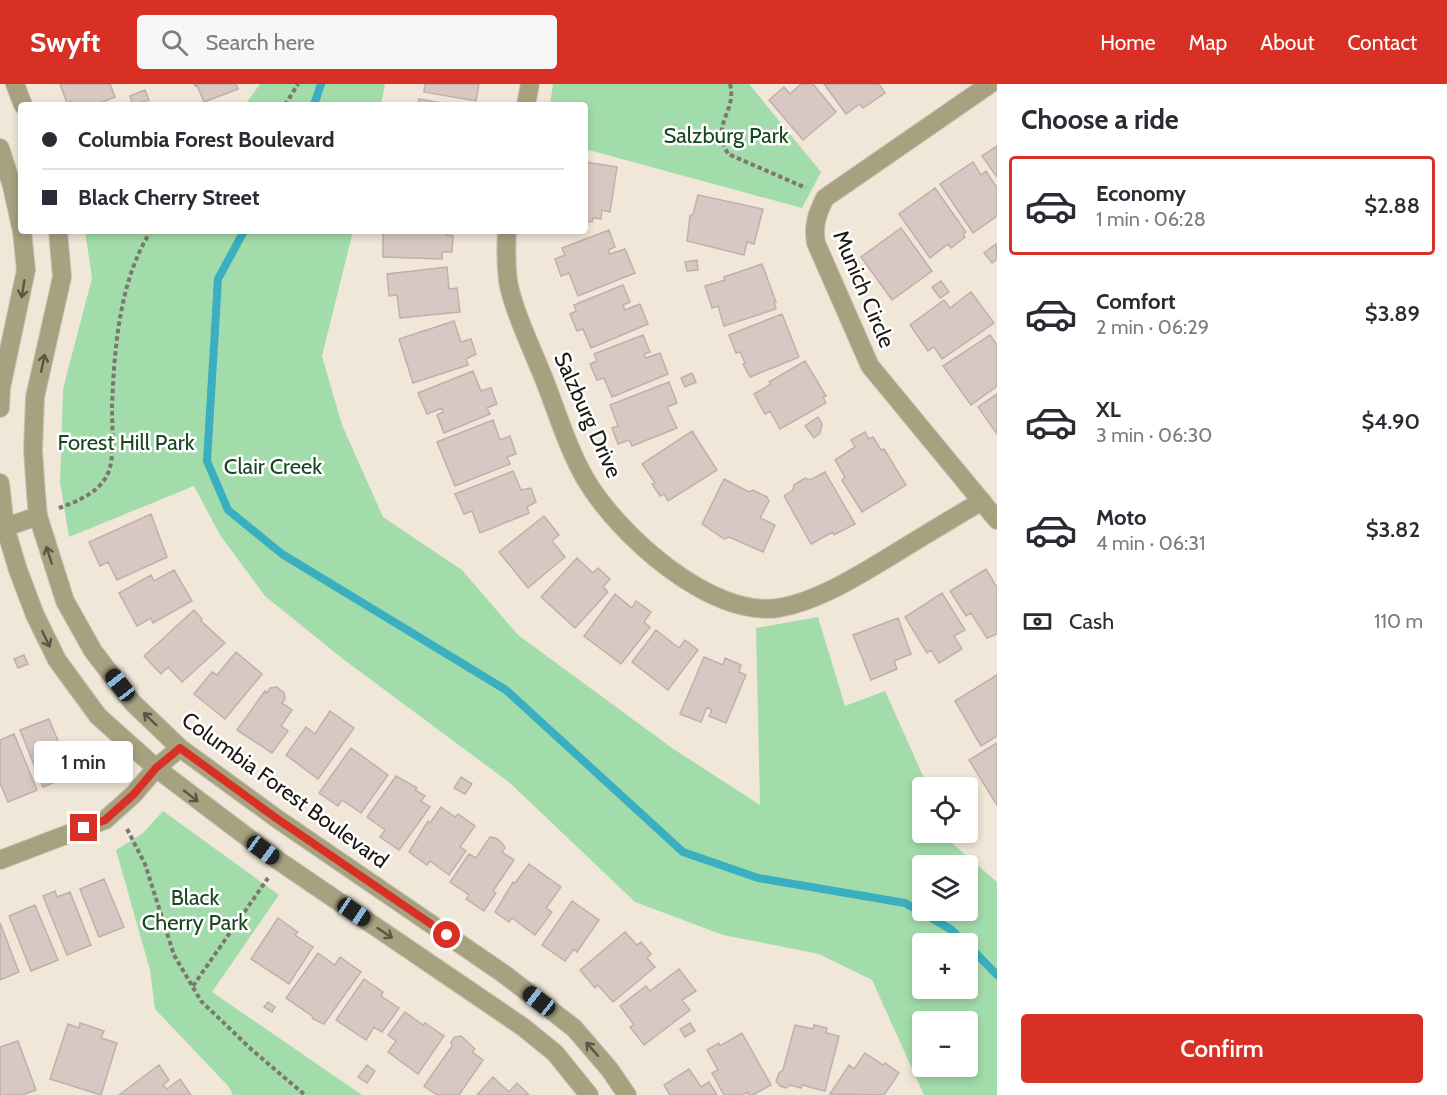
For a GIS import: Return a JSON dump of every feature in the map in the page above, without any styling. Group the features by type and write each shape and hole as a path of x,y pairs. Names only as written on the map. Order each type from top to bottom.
{"street":[{"path":"15,84 22,102"},
{"path":"527,102 530,84"},
{"path":"825,198 990,84"},
{"path":"0,148 18,216"},
{"name":"Munich Circle","path":"825,198 816,216 813,229 816,243 870,366 997,520"},
{"path":"0,408 1,388 26,270 22,234"},
{"name":"Columbia Forest Boulevard","path":"58,234 62,277 35,398 33,450 38,516 65,601 93,651 133,703 180,748 276,818 504,974 574,1028 610,1070 627,1095"},
{"name":"Salzburg Drive","path":"507,234 508,282 522,324 586,480 614,518 643,547 698,589 725,602 754,607 777,608 801,602 849,581 982,501"},
{"path":"0,483 3,528 35,615 57,660 98,716 156,768 279,861 523,1027 555,1053 589,1095"},
{"path":"3,528 38,516"},
{"path":"0,860 105,820 134,794 156,768 180,748"}],"path":[{"path":"287,102 298,84"},
{"path":"730,84 732,101 722,126 722,140 728,153 825,198"},
{"path":"38,516 79,501 98,488 110,468 114,363 126,288 143,243 149,234"},
{"path":"116,810 145,864 174,955 201,1001 252,1050 305,1095"},
{"path":"193,986 279,861"}],"green space":[{"path":"260,84 385,84 382,102 247,102"},
{"name":"Salzburg Park","path":"553,84 749,84 821,172 802,208 588,150 588,102 550,102"},
{"name":"Clair Creek","path":"85,234 352,234 322,356 342,425 383,517 462,570 518,635 672,748 760,805 756,628 818,617 845,706 885,691 924,777 912,777 912,843 953,843 966,855 912,855 912,921 978,921 978,866 997,882 997,1095 924,1095 916,1077 978,1077 978,1011 912,1011 912,1068 872,980 819,954 723,935 635,902 510,783 343,659 265,596 220,535 194,486 69,537 60,482 63,389 92,278"},
{"name":"Black Cherry Park","path":"163,811 279,895 212,992 362,1095 233,1095 229,1087 155,1009 150,970 116,850 142,834"}],"building":[{"path":"60,84 110,84 115,97 102,102 67,102"},
{"path":"194,84 236,84 238,89 204,102 197,85"},
{"path":"425,84 479,84 476,101 424,92"},
{"path":"801,84 813,84 836,112 803,140 769,100 784,87 790,94"},
{"path":"824,84 879,84 885,93 863,108 860,104 846,114"},
{"path":"145,90 149,100 132,102 130,96"},
{"path":"419,99 436,102 418,102"},
{"path":"997,146 997,177 982,156"},
{"path":"588,162 617,167 610,212 602,210 601,219 593,218 592,222 588,221"},
{"path":"973,162 981,175 986,171 997,188 997,216 973,233 940,184"},
{"path":"935,188 966,232 963,234 965,237 951,248 948,244 930,258 899,214"},
{"path":"698,195 763,209 754,244 747,242 744,255 687,241 690,216 693,214"},
{"path":"901,228 932,271 892,300 861,257"},
{"path":"609,230 615,247 608,250 610,254 625,249 635,273 578,296 569,273 561,276 555,259 565,255 562,248"},
{"path":"383,234 447,234 453,236 452,252 442,252 442,259 383,257"},
{"path":"996,244 997,259 992,263 984,253"},
{"path":"697,260 698,270 687,271 685,262"},
{"path":"762,264 776,302 774,302 776,309 724,326 718,306 712,308 705,286"},
{"path":"447,267 449,289 457,288 460,312 400,318 397,295 389,296 387,274"},
{"path":"941,281 949,292 940,298 932,287"},
{"path":"623,285 630,302 623,305 625,310 640,304 648,324 591,348 583,329 577,331 570,314 576,311 574,305"},
{"path":"971,292 994,323 942,359 934,347 928,351 910,325 944,300 950,308"},
{"path":"782,314 799,357 750,377 740,352 736,353 729,335"},
{"path":"454,321 461,342 471,339 476,354 466,359 468,365 413,383 399,339"},
{"path":"643,335 650,352 644,354 646,358 660,353 668,374 612,397 604,378 597,380 590,364 597,361 594,354"},
{"path":"990,335 997,345 997,386 971,405 943,366"},
{"path":"805,361 826,396 823,397 826,403 780,429 770,411 765,414 754,394 771,384 769,382"},
{"path":"473,371 481,391 491,388 497,404 487,408 490,414 444,433 437,415 443,412 442,408 427,414 418,393"},
{"path":"692,373 696,382 685,387 681,378"},
{"path":"669,382 677,403 667,407 677,428 632,446 629,440 618,444 612,428 618,426 610,405"},
{"path":"997,394 997,434 978,407"},
{"path":"818,417 822,424 820,433 814,438 805,426"},
{"path":"493,420 500,440 510,436 516,454 507,457 510,464 455,486 437,442"},
{"path":"692,431 717,470 668,501 664,494 660,496 652,484 655,483 642,464"},
{"path":"865,432 869,439 873,437 881,450 884,449 906,485 862,512 842,480 845,477 835,460 855,447 851,440"},
{"path":"513,471 521,490 531,488 536,502 527,507 529,513 480,533 472,511 464,514 455,494"},
{"path":"825,472 855,524 834,535 833,532 811,544 784,496 793,490 794,485 805,478 810,480"},
{"path":"724,479 749,492 753,490 767,497 769,501 760,518 775,525 763,552 729,537 724,539 702,524"},
{"path":"151,514 167,557 117,580 108,562 100,566 89,542"},
{"path":"544,516 559,535 552,541 565,557 528,588 499,552"},
{"path":"577,558 593,573 598,568 610,579 603,587 608,592 575,628 541,597"},
{"path":"986,569 997,588 997,634 987,638 971,613 966,616 950,591"},
{"path":"174,570 192,601 153,623 151,618 137,626 119,593 151,575 154,581"},
{"path":"942,593 965,630 954,636 962,649 939,663 931,650 927,653 905,617"},
{"path":"615,594 632,608 636,601 651,612 644,622 650,627 621,664 584,636"},
{"path":"194,610 202,619 201,621 225,643 182,682 168,667 161,674 144,656"},
{"path":"898,618 911,654 894,661 897,669 871,680 853,635"},
{"path":"656,630 679,648 685,640 698,650 668,690 632,662"},
{"path":"236,652 262,674 225,719 194,694 212,672 217,675"},
{"path":"24,655 28,664 18,668 14,659"},
{"path":"704,657 723,665 725,658 741,665 739,672 746,675 726,723 709,716 712,710 707,707 701,722 680,714"},
{"path":"997,675 997,736 981,746 955,701"},
{"path":"277,687 284,693 285,699 282,703 292,710 281,726 288,731 272,753 237,730 265,691 267,693 270,688"},
{"path":"330,711 354,728 318,779 286,755 306,727 315,734"},
{"path":"49,719 72,775 43,787 20,730"},
{"path":"14,734 37,790 8,802 0,783 0,740"},
{"path":"997,743 997,805 969,760"},
{"path":"351,748 388,775 361,813 342,800 338,806 319,793"},
{"path":"396,776 417,788 415,790 425,796 421,801 430,807 399,850 380,837 385,830 367,817"},
{"path":"461,777 472,784 465,794 454,788"},
{"path":"441,807 455,817 458,814 475,826 460,847 466,851 449,875 430,861 427,865 409,852 428,821 430,823"},
{"path":"490,837 502,843 505,848 502,852 514,860 493,891 496,893 484,911 466,899 469,895 450,882 469,854 476,858"},
{"path":"529,864 561,887 546,908 552,912 535,935 512,918 509,922 495,912 513,882 515,883"},
{"path":"104,879 124,927 99,937 80,889"},
{"path":"55,891 57,897 70,892 91,945 67,955 43,896"},
{"path":"572,901 599,920 577,952 574,949 565,961 542,945"},
{"path":"35,905 58,960 31,971 9,916"},
{"path":"278,918 298,932 295,935 313,947 289,984 251,959"},
{"path":"0,923 19,972 0,980"},
{"path":"625,932 637,945 641,942 651,954 647,958 655,967 613,1002 598,985 595,988 580,970"},
{"path":"318,953 335,965 340,957 361,972 324,1024 313,1019 286,998"},
{"path":"679,969 696,991 682,1000 690,1010 644,1045 630,1027 634,1025 620,1006 646,986 650,991"},
{"path":"364,979 383,992 381,996 399,1008 382,1032 374,1027 366,1040 336,1020"},
{"path":"268,1002 275,1007 272,1012 264,1007"},
{"path":"405,1012 444,1036 418,1074 388,1052 396,1041 388,1035"},
{"path":"80,1023 104,1031 101,1038 117,1043 101,1095 50,1079 68,1024 79,1028"},
{"path":"690,1023 695,1031 685,1037 680,1029"},
{"path":"795,1025 813,1029 814,1025 827,1028 826,1033 839,1036 825,1091 802,1085 801,1088 790,1085 786,1088 780,1086 776,1081 783,1070"},
{"path":"742,1033 771,1085 753,1095 749,1095 748,1092 742,1095 724,1095 712,1073 718,1070 707,1050 719,1043 720,1046"},
{"path":"461,1036 475,1049 472,1052 483,1060 459,1095 437,1095 424,1086 452,1046 451,1042 455,1037"},
{"path":"18,1041 36,1090 22,1095 0,1095 0,1047"},
{"path":"865,1053 899,1073 884,1095 830,1094 849,1065 854,1069"},
{"path":"159,1065 169,1080 163,1085 167,1089 180,1079 191,1095 119,1095"},
{"path":"367,1065 375,1071 367,1083 358,1077"},
{"path":"689,1069 701,1087 709,1082 717,1095 670,1095 664,1085"},
{"path":"493,1077 509,1092 517,1083 529,1095 477,1095"}],"waterway":[{"path":"315,102 321,84"},
{"path":"242,234 218,279 207,461 228,510 282,554 506,690 683,852 758,878 905,903 955,933"},
{"path":"978,955 997,975"}],"route":[{"path":"84,828 105,820 134,794 156,768 180,748 276,818 447,935"}],"park label":[{"name":"Forest Hill Park","path":"126,442"}]}
